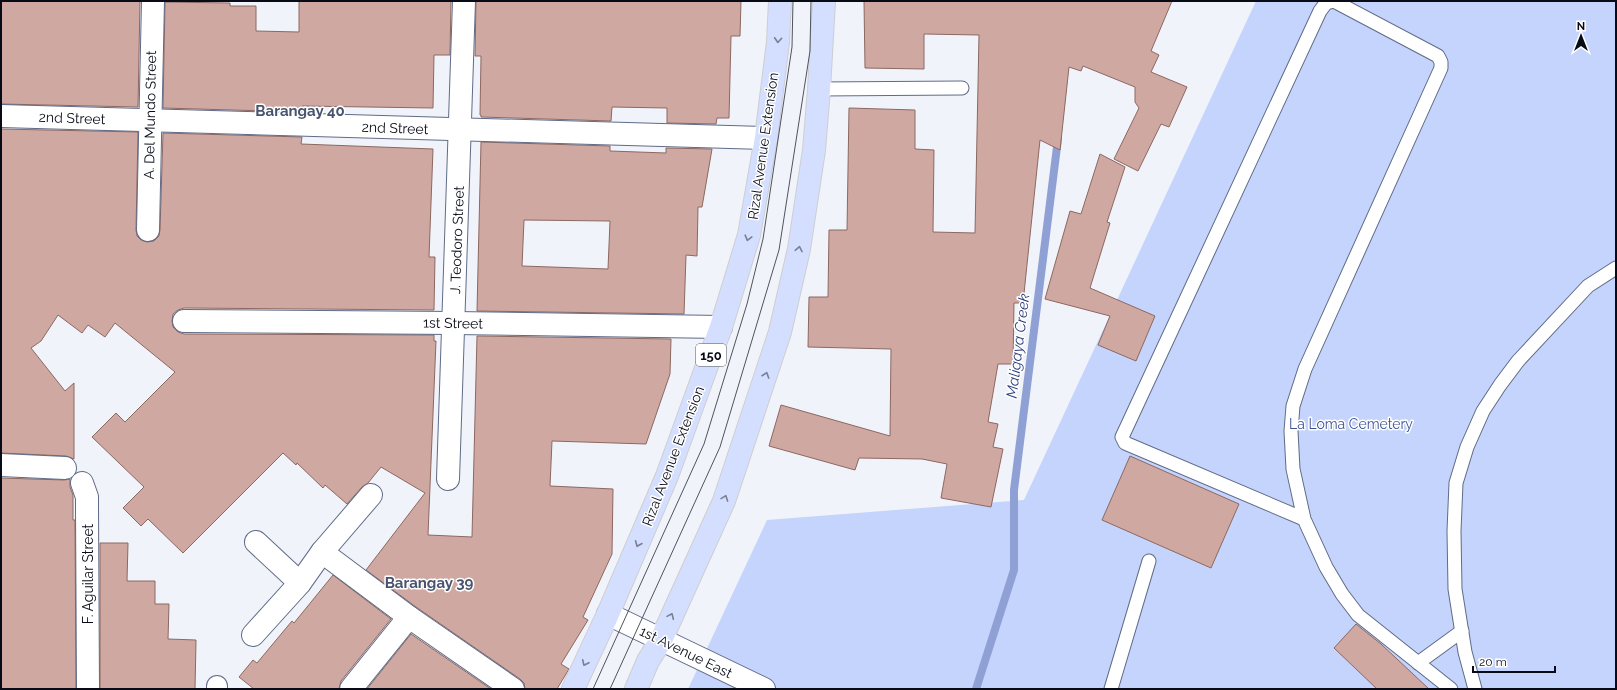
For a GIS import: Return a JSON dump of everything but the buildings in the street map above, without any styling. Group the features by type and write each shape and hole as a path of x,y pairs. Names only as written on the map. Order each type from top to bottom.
{"main road":[{"name":"Rizal Avenue Extension","path":"573,689 608,614 667,476 721,327 750,234 766,138 778,42 780,1"},
{"path":"636,689 648,661 661,640 724,501 780,332 799,249 814,150 820,89 824,1"}],"street":[{"name":"A. Del Mundo Street","path":"148,230 153,1"},
{"name":"J. Teodoro Street","path":"448,479 464,1"},
{"name":"2nd Street","path":"1,116 766,138"},
{"name":"1st Street","path":"184,321 721,327"},
{"path":"1,465 65,468"},
{"name":"F. Aguilar Street","path":"82,483 87,497 88,689"},
{"path":"253,635 300,583 322,552 371,495"},
{"path":"256,542 300,583"},
{"path":"322,552 409,617 513,689"},
{"name":"1st Avenue East","path":"608,614 764,689"},
{"path":"351,689 409,617"}],"lane":[{"path":"1304,519 1125,443 1122,437 1320,11 1326,4 1334,1 1438,56 1441,62 1441,68 1305,369 1293,406 1291,431 1293,469 1304,519 1326,567 1342,594 1358,615 1450,689"},
{"path":"820,89 962,88"},
{"path":"1475,689 1465,652 1455,589 1454,531 1456,483 1467,447 1483,411 1518,361 1588,286 1616,268"},
{"name":"F. Aguilar Street","path":"65,468 76,474 82,483"},
{"path":"1111,689 1149,561"},
{"path":"1418,663 1462,631"}],"green space":[{"name":"La Loma Cemetery","path":"1256,1 1616,1 1616,689 688,689 767,520 1024,500"}],"waterway":[{"name":"Maligaya Creek","path":"976,689 1014,570 1014,490 1058,139"}],"tram line":[{"path":"593,689 704,444 747,304 763,239 792,47 793,1"},
{"path":"610,689 720,447 779,250 810,51 811,1"}],"district":[{"name":"Barangay 40","path":"300,111"},
{"name":"Barangay 39","path":"429,583"}]}
